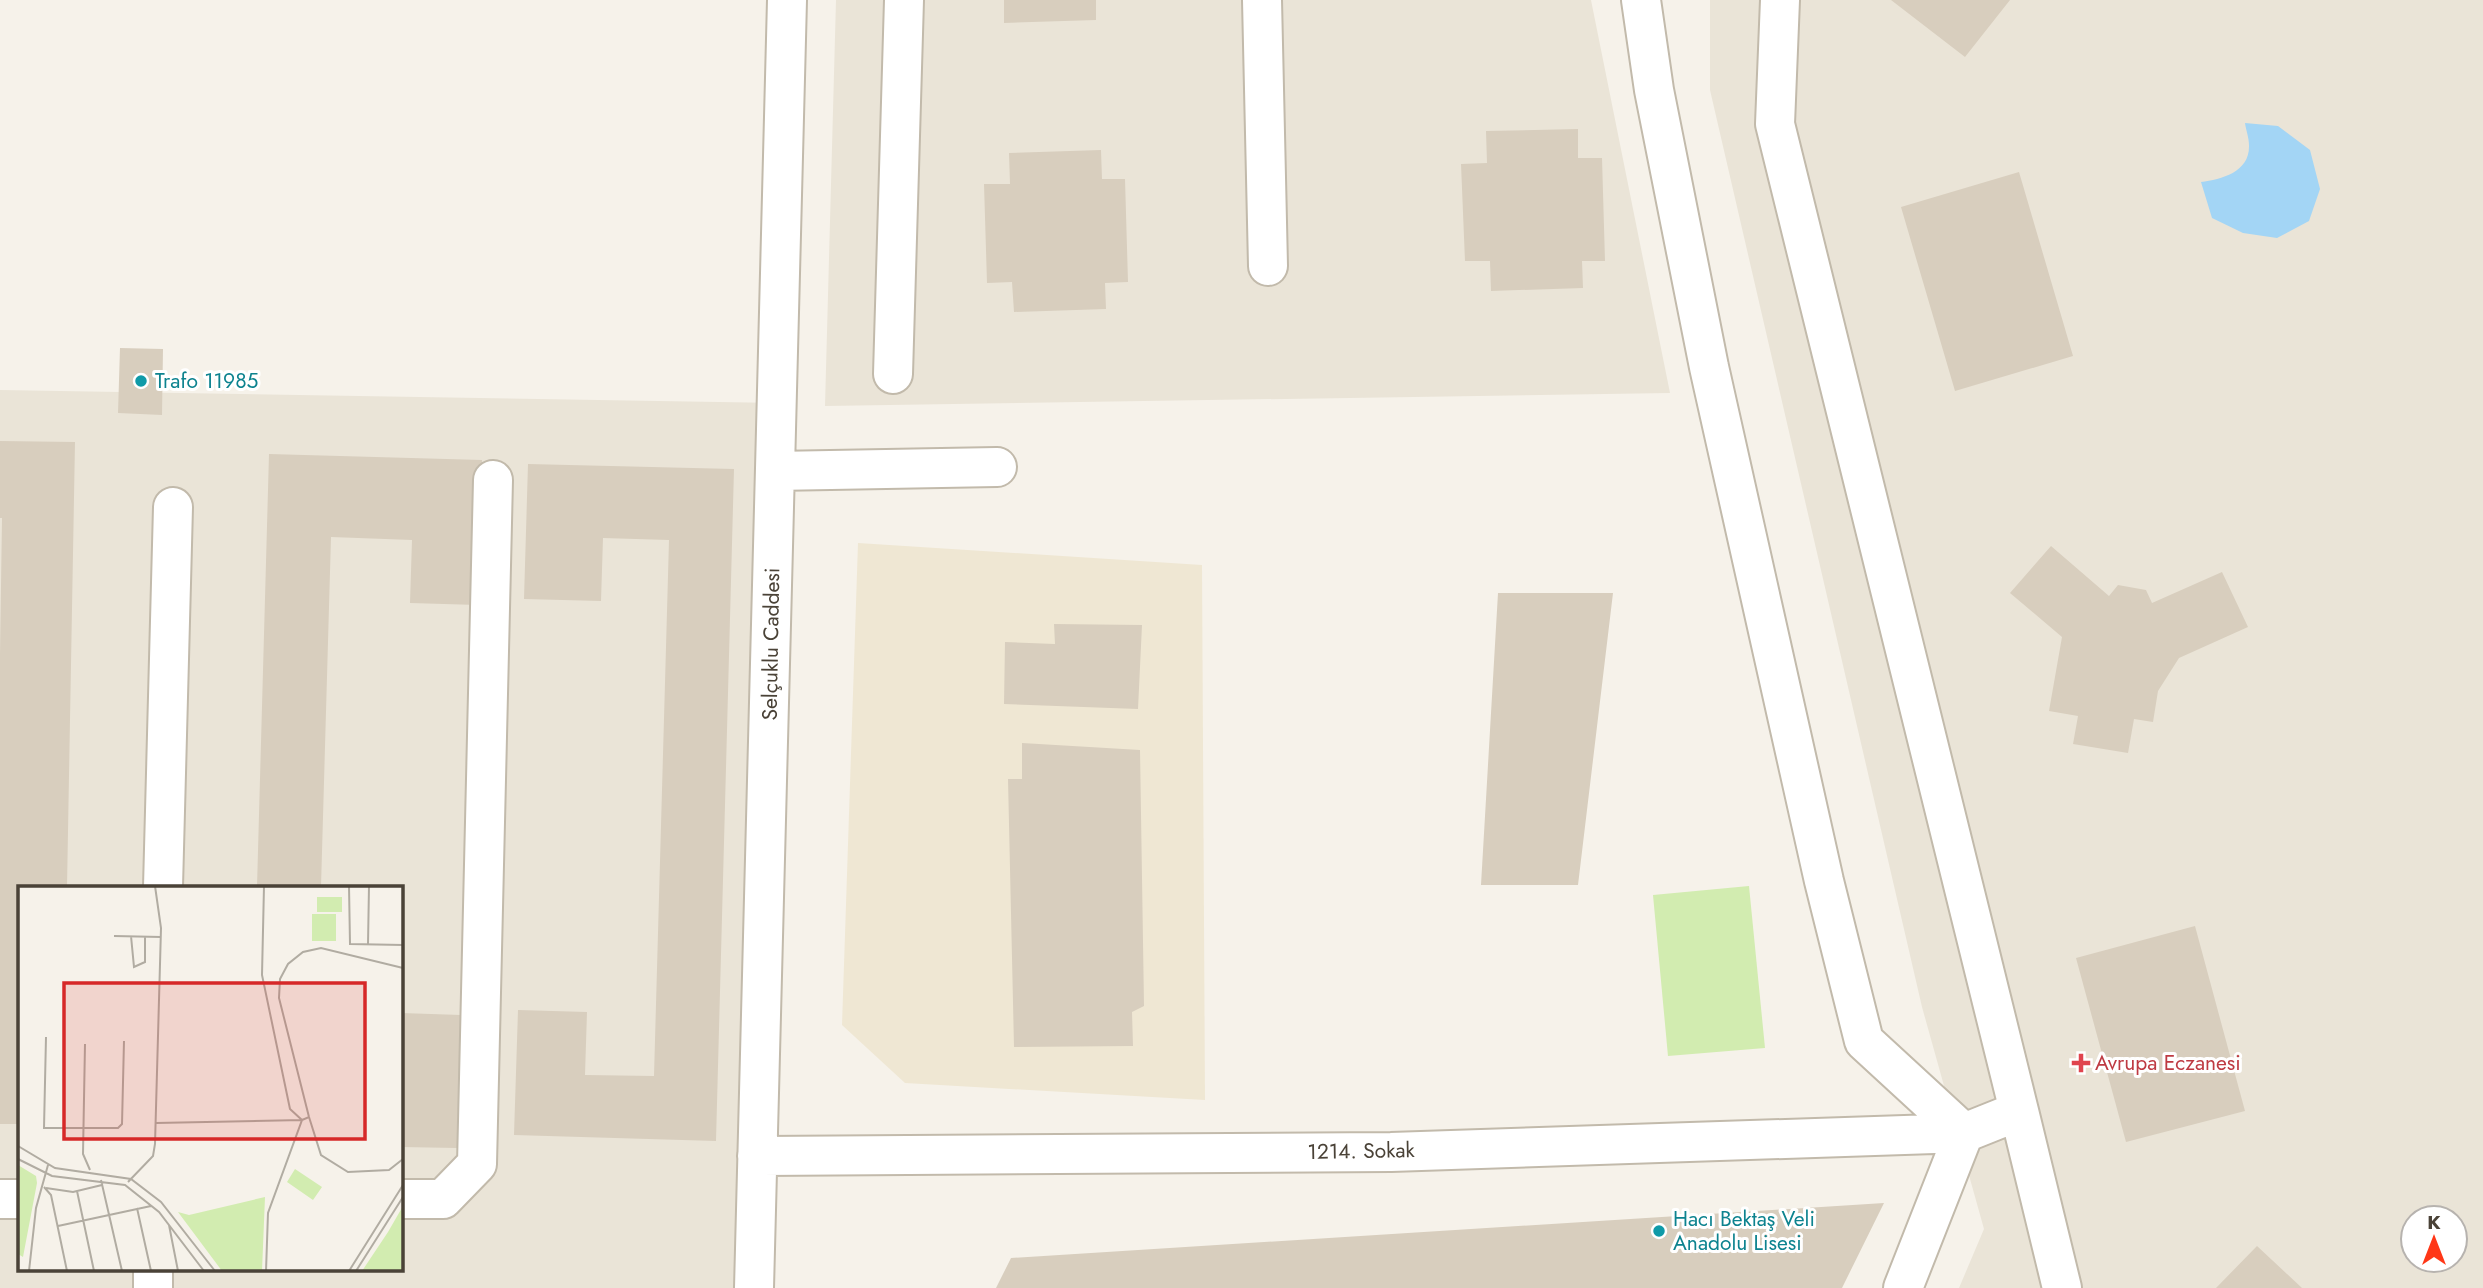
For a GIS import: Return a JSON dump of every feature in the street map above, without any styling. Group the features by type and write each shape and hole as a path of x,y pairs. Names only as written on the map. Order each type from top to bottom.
{"street":[{"name":"Selçuklu Caddesi","path":"754,1288 787,0"},
{"path":"893,374 904,0"},
{"path":"1262,0 1268,266"},
{"path":"1641,0 1654,90 1709,367 1824,881 1864,1041 1964,1133 1903,1288"},
{"path":"1780,0 1775,124 2062,1288"},
{"path":"775,471 997,467"},
{"path":"402,1199 443,1199 477,1164 492,480"},
{"path":"163,886 173,507"},
{"name":"1214. Sokak","path":"757,1156 1391,1152 1964,1133 2019,1111"},
{"path":"0,1199 18,1199"},
{"path":"153,1270 153,1288"}],"shaded area":[{"path":"836,0 1591,0 1670,393 825,406"},
{"path":"1710,0 2483,0 2483,1288 1959,1288 1984,1229 1922,1007 1710,90"},
{"path":"0,390 777,403 754,1288 0,1288"},
{"path":"858,543 1202,565 1205,1100 905,1083 842,1025"}],"green space":[{"path":"1749,886 1765,1048 1668,1056 1653,895"}],"water":[{"path":"2245,123 2278,126 2310,150 2320,189 2309,221 2277,238 2243,233 2212,218 2201,182 2233,173 2245,162 2249,145"}],"building":[{"path":"1004,0 1096,0 1096,20 1004,23"},
{"path":"1891,0 2010,0 1965,57"},
{"path":"1578,129 1578,158 1602,158 1605,261 1582,261 1583,288 1491,291 1490,261 1465,261 1461,164 1487,163 1486,131"},
{"path":"1101,150 1102,179 1125,179 1128,282 1105,283 1106,309 1014,312 1012,282 987,283 984,184 1010,184 1009,153"},
{"path":"2019,172 2073,356 1955,391 1901,207"},
{"name":"Trafo 11985","path":"120,348 163,349 162,415 118,413"},
{"path":"0,441 75,442 67,886 18,886 18,1124 0,1124"},
{"path":"269,454 482,460 478,605 410,603 412,540 331,537 321,886 257,886"},
{"path":"528,464 734,469 716,1141 514,1135 518,1010 587,1012 585,1075 654,1076 669,540 603,538 601,601 524,599"},
{"path":"2051,546 2109,596 2118,585 2146,590 2152,603 2222,572 2248,627 2179,658 2158,691 2153,722 2134,719 2128,753 2073,744 2078,716 2049,711 2062,637 2010,593"},
{"path":"1498,593 1613,593 1578,885 1481,885"},
{"path":"1054,624 1142,625 1138,709 1004,704 1005,642 1055,644"},
{"path":"1022,743 1140,750 1144,1006 1132,1012 1133,1046 1014,1047 1008,779 1022,779"},
{"path":"2195,926 2245,1111 2126,1142 2076,958"},
{"path":"402,1013 461,1015 457,1148 402,1147"},
{"name":"Hacı Bektaş Veli Anadolu Lisesi","path":"1884,1203 1842,1288 996,1288 1011,1258"},
{"path":"2257,1246 2302,1288 2216,1288"}],"place":[{"name":"Trafo 11985","path":"141,381"},
{"name":"Avrupa Eczanesi","path":"2081,1063"},
{"name":"Hacı Bektaş Veli Anadolu Lisesi","path":"1659,1231"}]}
